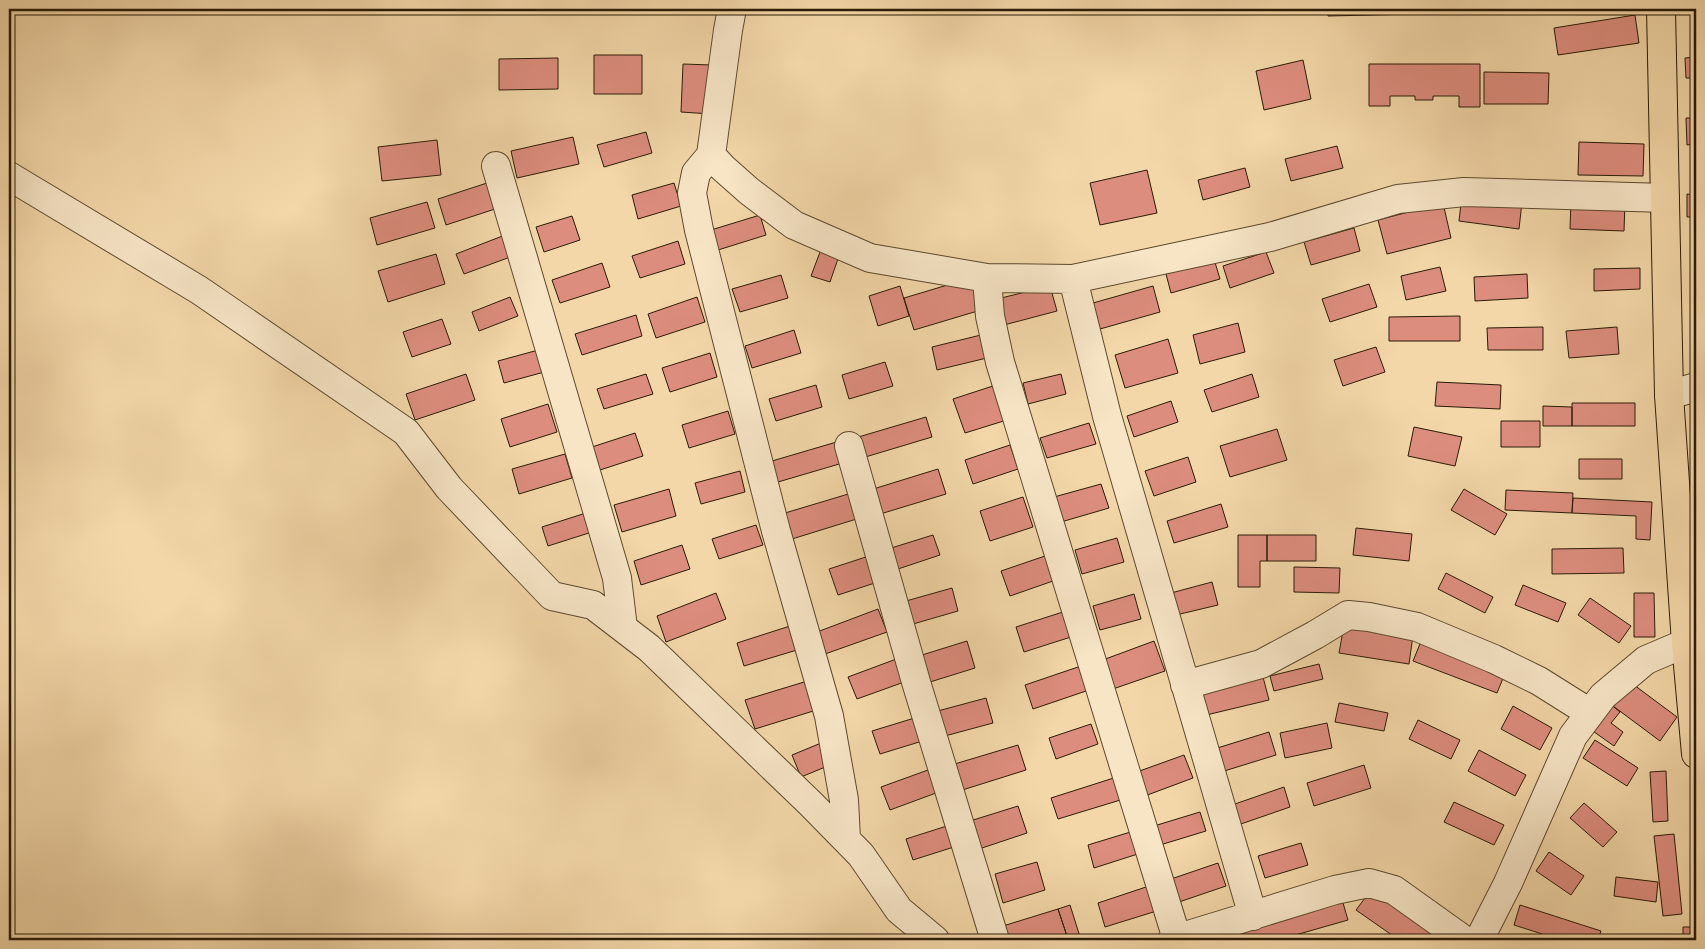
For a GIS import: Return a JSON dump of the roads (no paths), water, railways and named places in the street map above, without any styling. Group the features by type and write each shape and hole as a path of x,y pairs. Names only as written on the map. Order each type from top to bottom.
{"main road":[{"path":"1662,9 1670,395 1686,643 1696,754"}],"street":[{"path":"732,9 711,155 696,173 692,193 699,230 776,531 829,716 844,800 846,839"},
{"path":"711,155 750,191 794,225 870,258 987,278 1073,279 1270,237 1398,199 1464,192 1666,198"},
{"path":"496,166 617,578 623,628"},
{"path":"9,176 199,290 406,432 449,488 552,596 594,605 649,648 846,839 861,855 899,910 935,940"},
{"path":"987,278 990,316 1000,362 1175,940 1335,890 1369,883 1394,890 1464,940"},
{"path":"1073,279 1107,416 1253,916"},
{"path":"1670,395 1696,387"},
{"path":"849,446 916,682 995,940"},
{"path":"1185,685 1261,664 1348,615 1369,617 1417,627 1494,659 1539,681 1590,713"},
{"path":"1479,940 1508,883 1573,736 1603,696 1646,660 1686,643"}]}
